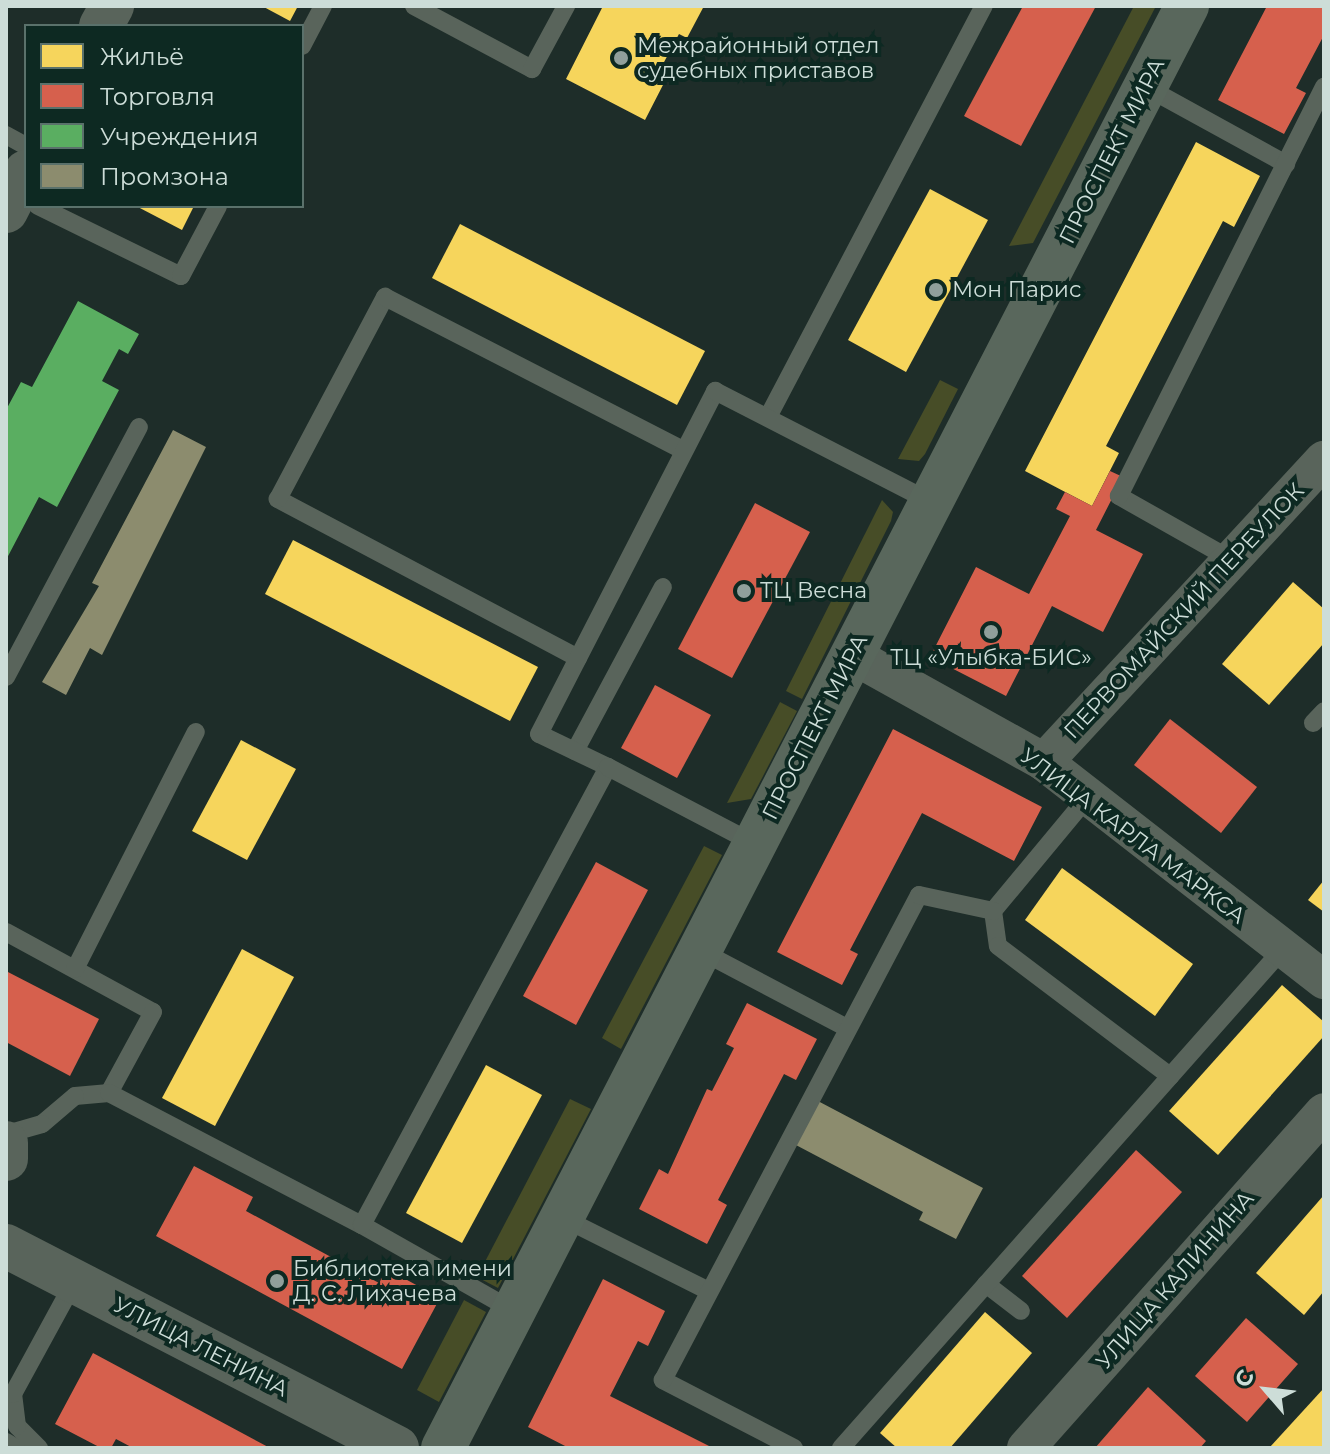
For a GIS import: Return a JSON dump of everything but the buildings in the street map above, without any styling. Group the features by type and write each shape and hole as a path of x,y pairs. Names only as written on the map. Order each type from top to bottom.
{"main road":[{"name":"ПРОСПЕКТ МИРА","path":"443,1448 1187,6"}],"street":[{"path":"102,24 112,6"},
{"name":"ПЕРВОМАЙСКИЙ ПЕРЕУЛОК","path":"1044,762 1324,460"},
{"name":"УЛИЦА КАРЛА МАРКСА","path":"852,655 1044,762 1086,799 1324,980"},
{"name":"УЛИЦА КАЛИНИНА","path":"1026,1448 1324,1112"},
{"path":"6,1143 6,1159"},
{"name":"УЛИЦА ЛЕНИНА","path":"6,1246 397,1448"}],"lane":[{"path":"304,42 323,6"},
{"path":"414,6 532,69 566,6"},
{"path":"768,417 984,6"},
{"path":"1232,560 1119,496 1324,86"},
{"path":"1146,87 1286,164"},
{"path":"6,135 24,145"},
{"path":"46,208 181,276 217,208"},
{"path":"578,658 278,499 385,297 683,450"},
{"path":"755,844 539,734 683,450 715,391 931,502"},
{"path":"6,677 139,427"},
{"path":"575,751 663,587"},
{"path":"75,969 196,732"},
{"path":"362,1225 608,767"},
{"path":"1086,799 993,911 998,946 1170,1076"},
{"path":"794,1448 663,1380 919,895 993,911"},
{"path":"6,932 153,1012 109,1093"},
{"path":"699,950 847,1028"},
{"path":"841,1448 1282,950"},
{"path":"6,1134 42,1124 75,1096 109,1093 362,1225 514,1311"},
{"path":"561,1217 709,1291"},
{"path":"39,1448 17,1426 10,1395 74,1282"},
{"path":"986,1284 1021,1311"},
{"path":"6,1442 16,1448"}],"green space":[{"path":"1134,6 1156,6 1033,243 1009,246"},
{"path":"940,380 958,389 925,454 919,461 898,459"},
{"path":"882,500 893,512 891,521 802,699 786,691"},
{"path":"780,702 797,711 751,799 727,803"},
{"path":"704,846 722,855 621,1049 602,1038"},
{"path":"570,1099 591,1109 498,1288 477,1277"},
{"path":"464,1300 486,1312 439,1402 417,1390"}],"place":[{"name":"Межрайонный отдел судебных приставов","path":"621,58"},
{"name":"Мон Парис","path":"936,290"},
{"name":"ТЦ Весна","path":"744,591"},
{"name":"ТЦ «Улыбка-БИС»","path":"991,632"},
{"name":"Библиотека имени Д. С. Лихачева","path":"277,1281"}]}
